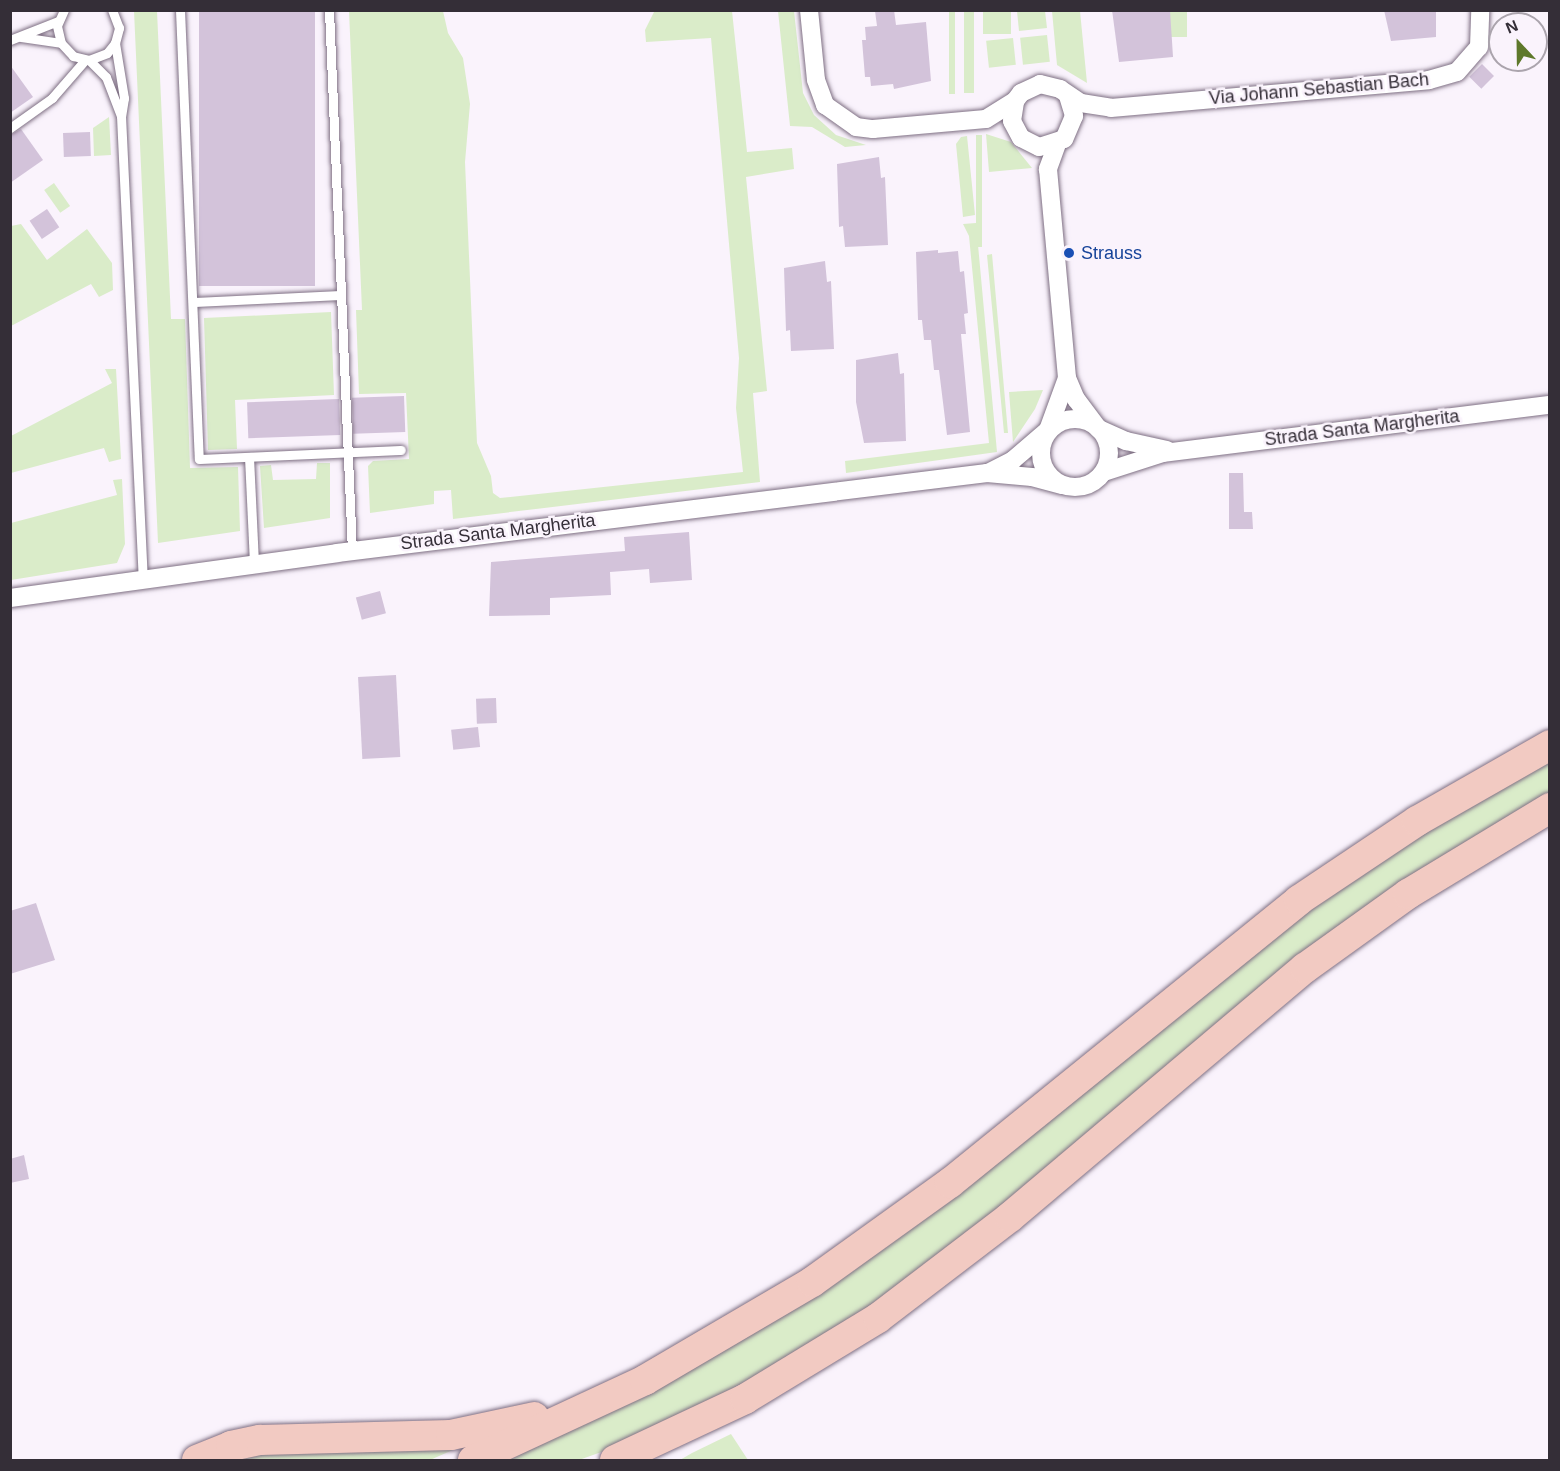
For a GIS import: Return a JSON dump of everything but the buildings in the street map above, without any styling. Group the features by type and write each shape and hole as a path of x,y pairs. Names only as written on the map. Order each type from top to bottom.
{"highway":[{"path":"473,1461 608,1399 740,1327 917,1208 1299,900 1417,820 1550,745"},
{"path":"615,1461 745,1399 851,1336 977,1244 1305,968 1426,882 1550,808"},
{"path":"197,1461 231,1446 260,1440 451,1436 502,1427 559,1407 658,1358 740,1327"},
{"path":"659,1461 787,1394 851,1336"}],"street":[{"path":"809,10 819,89 825,105 840,120 873,129 986,119 1015,130 1048,169"},
{"name":"Via Johann Sebastian Bach","path":"1068,96 1081,103 1111,108 1429,80 1457,72 1479,47 1480,10"},
{"path":"986,119 1014,101 1021,93 1040,84 1050,85 1068,96 1072,105 1073,124 1057,144 1048,169 1067,378 1076,399 1100,429 1109,450 1104,472"},
{"path":"1014,101 1011,111 1015,130"},
{"name":"Via Johann Sebastian Bach","path":"1073,124 1111,108"},
{"path":"1029,144 1057,144"},
{"path":"1062,485 1045,472 1041,462 1042,440 1048,430 1067,378"},
{"name":"Strada Santa Margherita","path":"10,598 352,551 987,473 1032,477 1062,485 1085,486 1104,472 1175,451 1550,405"},
{"name":"Strada Santa Margherita","path":"987,473 1013,460 1048,430 1067,419 1079,418 1126,441 1175,451"}],"lane":[{"path":"64,10 58,21 61,43 68,53 87,60 106,77 121,116"},
{"path":"112,10 119,28 115,43 124,98 121,116 142,580"},
{"path":"180,10 200,459 401,450"},
{"path":"329,10 352,551"},
{"path":"10,40 58,21"},
{"path":"21,37 61,43"},
{"path":"14,126 49,102 87,60 101,57 115,43"},
{"path":"194,302 341,295"},
{"path":"249,457 254,564"}],"green space":[{"path":"134,11 157,11 171,319 185,319 190,468 238,467 240,531 158,543"},
{"path":"349,11 443,11 448,33 463,58 470,104 465,162 477,443 491,476 493,493 500,498 743,472 736,408 739,358 711,38 646,42 645,30 654,12 732,11 747,152 792,148 794,169 746,177 767,391 753,393 760,482 453,519 451,490 434,491 434,504 370,513 368,466 373,461 409,459 406,393 359,394 356,310 362,310"},
{"path":"778,11 794,11 803,93 814,115 836,135 866,145 845,147 812,127 790,126"},
{"path":"949,11 955,11 955,94 949,94"},
{"path":"964,11 974,11 974,93 964,93"},
{"path":"983,11 1011,11 1011,34 983,34"},
{"path":"1017,11 1045,11 1047,28 1019,31"},
{"path":"1052,11 1080,11 1087,83 1057,65"},
{"path":"1170,11 1187,11 1187,37 1170,37"},
{"path":"1047,35 1050,62 1023,65 1020,38"},
{"path":"1013,38 1016,65 989,68 986,41"},
{"path":"109,117 111,155 94,156 93,128"},
{"path":"986,134 1011,142 1032,168 989,172"},
{"path":"976,135 982,135 982,247 976,247"},
{"path":"967,136 975,215 963,217 956,144 961,137"},
{"path":"54,183 70,206 60,213 44,190"},
{"path":"976,223 997,452 846,473 845,461 989,443 969,236 963,224"},
{"path":"21,224 47,260 87,229 112,263 113,290 99,297 91,284 11,326 11,226"},
{"path":"992,254 1008,433 1004,433 987,255"},
{"path":"331,312 334,395 235,400 237,449 208,450 204,318"},
{"path":"105,369 116,369 121,459 109,462 104,448 11,473 11,436 112,383"},
{"path":"1043,390 1035,409 1013,442 1009,392"},
{"path":"317,463 330,463 330,518 264,528 260,466 271,465 273,480 316,479"},
{"path":"122,479 125,544 117,563 11,580 11,523 117,495 113,480"},
{"path":"1549,759 1549,794 1301,954 1030,1185 874,1306 770,1372 621,1445 579,1460 504,1460 630,1402 1390,852"},
{"path":"731,1434 748,1460 680,1460 692,1453"},
{"path":"462,1446 430,1460 218,1460 234,1454"}],"place":[{"name":"Strauss","path":"1069,253"}]}
